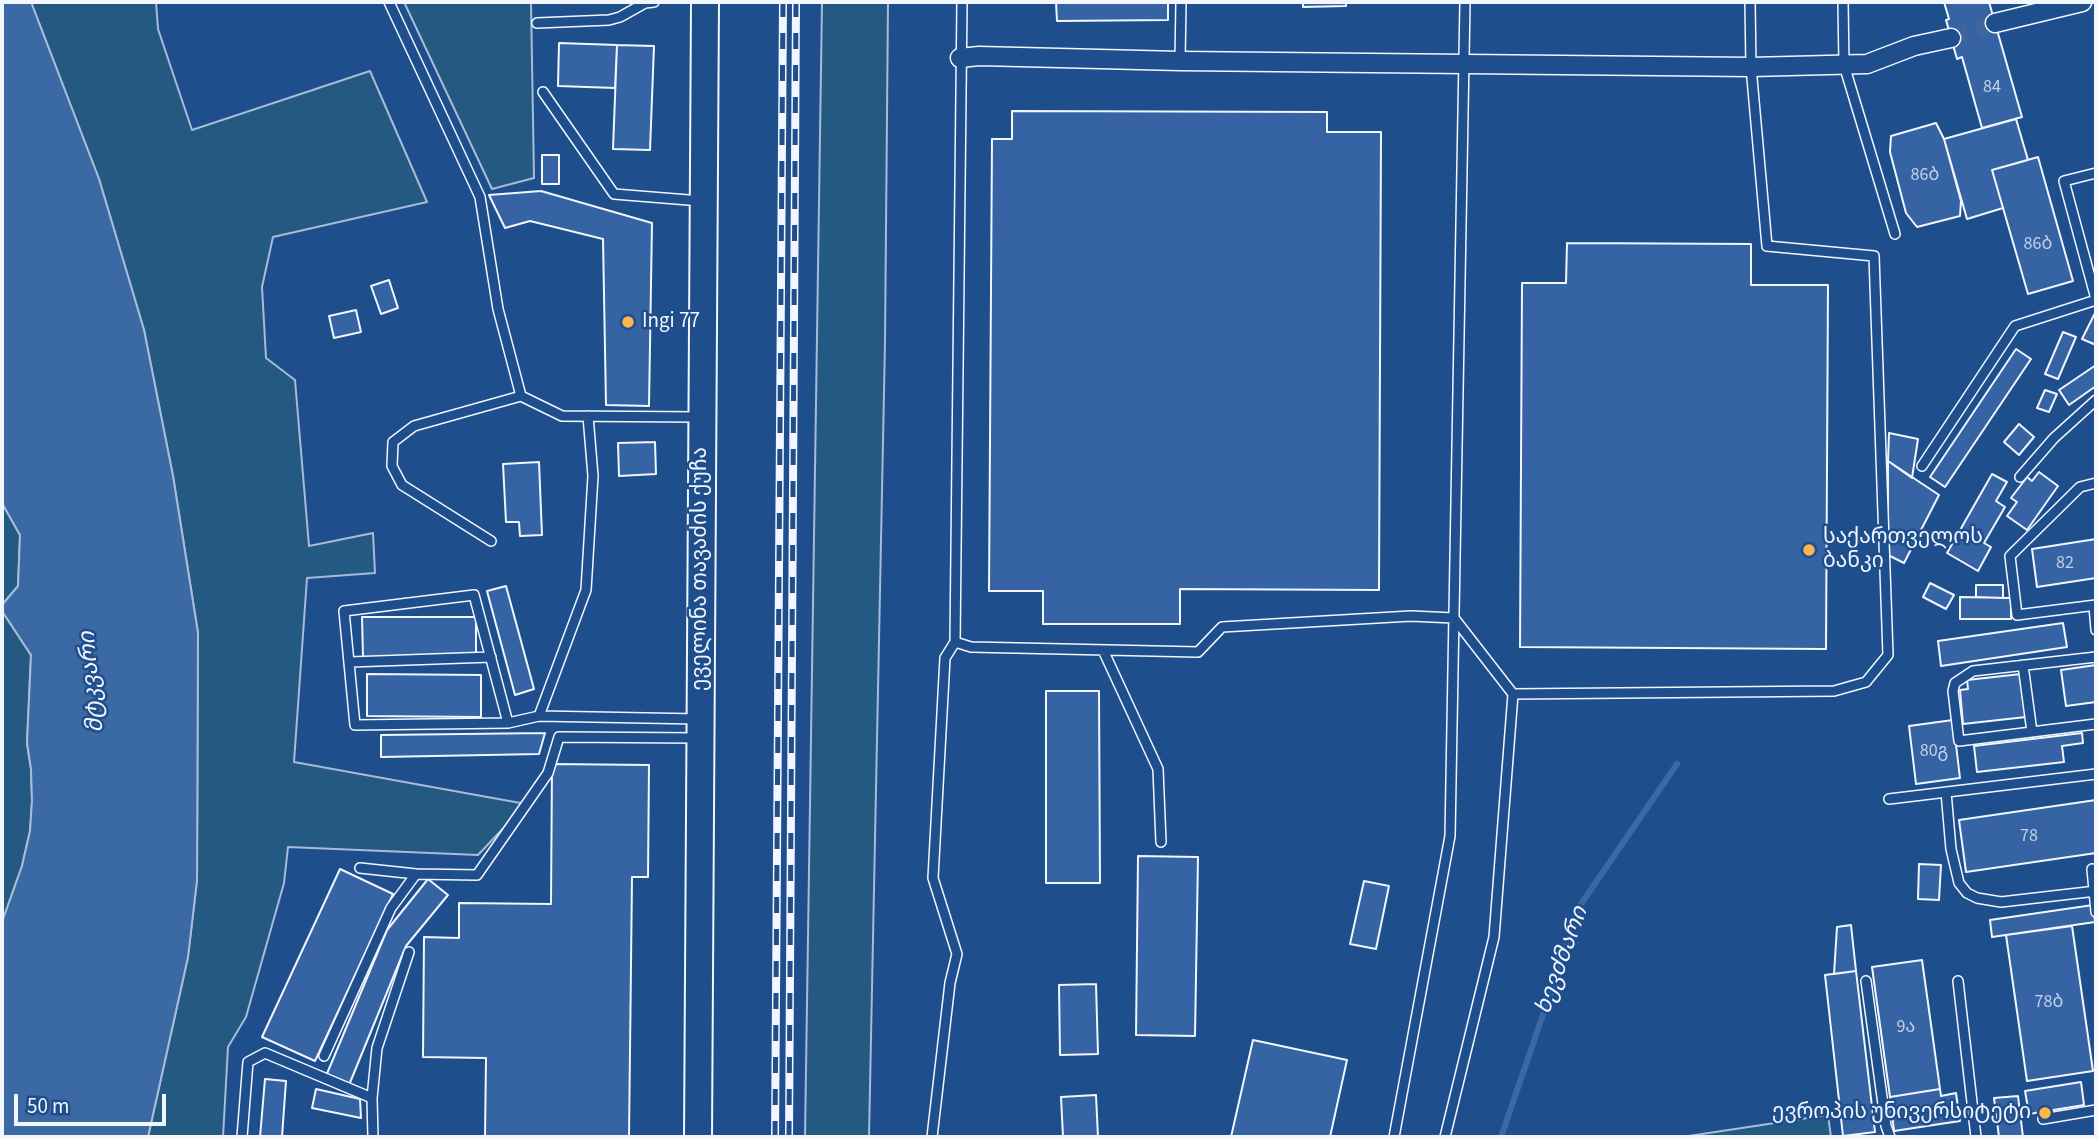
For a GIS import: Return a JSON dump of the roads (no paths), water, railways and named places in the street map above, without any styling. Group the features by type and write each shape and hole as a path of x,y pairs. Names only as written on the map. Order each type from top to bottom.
{"main road":[{"name":"ეველინა თავაძის ქუჩა","path":"698,1137 705,2"}],"street":[{"path":"1995,23 2082,2"},
{"path":"960,58 979,56 1180,61 1751,67 1867,64 1914,46 1951,38"}],"lane":[{"path":"389,2 480,197 498,309 520,396"},
{"path":"537,23 609,20 645,3 654,2"},
{"path":"932,1137 950,983 957,954 933,878 945,658 955,642 962,2"},
{"path":"1180,61 1181,2"},
{"path":"1394,1137 1450,836 1465,2"},
{"path":"1513,694 1834,691 1866,682 1888,655 1874,256 1767,246 1751,67 1750,2"},
{"path":"1843,2 1844,65 1895,234"},
{"path":"543,92 614,194 704,201"},
{"path":"1922,466 2015,326 2096,300 2064,181 2096,173"},
{"path":"491,541 402,485 392,466 393,442 414,426 520,396 562,416 702,417"},
{"path":"2020,477 2054,438 2096,400"},
{"path":"539,716 586,590 593,476 588,416"},
{"path":"2096,483 2080,487 2010,556 2017,615 2095,605 2096,630"},
{"path":"508,723 474,595 345,611 355,725 508,723 539,716 700,728"},
{"path":"955,642 971,647 1198,652 1222,627 1411,617 1454,618"},
{"path":"1445,1137 1494,937 1513,694 1454,618"},
{"path":"1103,650 1158,769 1161,842"},
{"path":"350,662 491,657"},
{"path":"2096,657 1973,671 1955,683 1953,691 1959,741 2096,724"},
{"path":"2023,666 2032,732"},
{"path":"360,868 415,874 477,876 548,773 559,737 700,728"},
{"path":"1889,799 2096,774"},
{"path":"1946,792 1951,849 1959,883 1967,893 1977,898 2001,902 2095,891"},
{"path":"2092,869 2096,912"},
{"path":"324,1056 391,908 415,874"},
{"path":"373,1137 372,1098 377,1048 409,952"},
{"path":"1866,981 1886,1126 1890,1137"},
{"path":"1958,981 1976,1137"},
{"path":"242,1137 248,1062 265,1053 372,1098"},
{"path":"2043,1119 2096,1110"}],"water":[{"name":"მტკვარი","path":"2,2 31,2 99,179 144,330 173,476 198,633 197,880 188,957 148,1137 2,1137 2,922 22,866 30,831 32,801 27,743 31,655 2,611 2,605 18,586 20,535 2,503"}],"waterway":[{"name":"ხევძმარი","path":"1501,1137 1581,904 1677,764"}],"tunnel":[{"path":"1951,38 1995,23"}],"railway":[{"path":"775,1137 783,2"},
{"path":"789,1137 796,2"}],"place":[{"name":"Ingi 77","path":"628,322"},
{"name":"საქართველოს ბანკი","path":"1809,550"},
{"name":"ევროპის უნივერსიტეტი","path":"2045,1113"}]}
